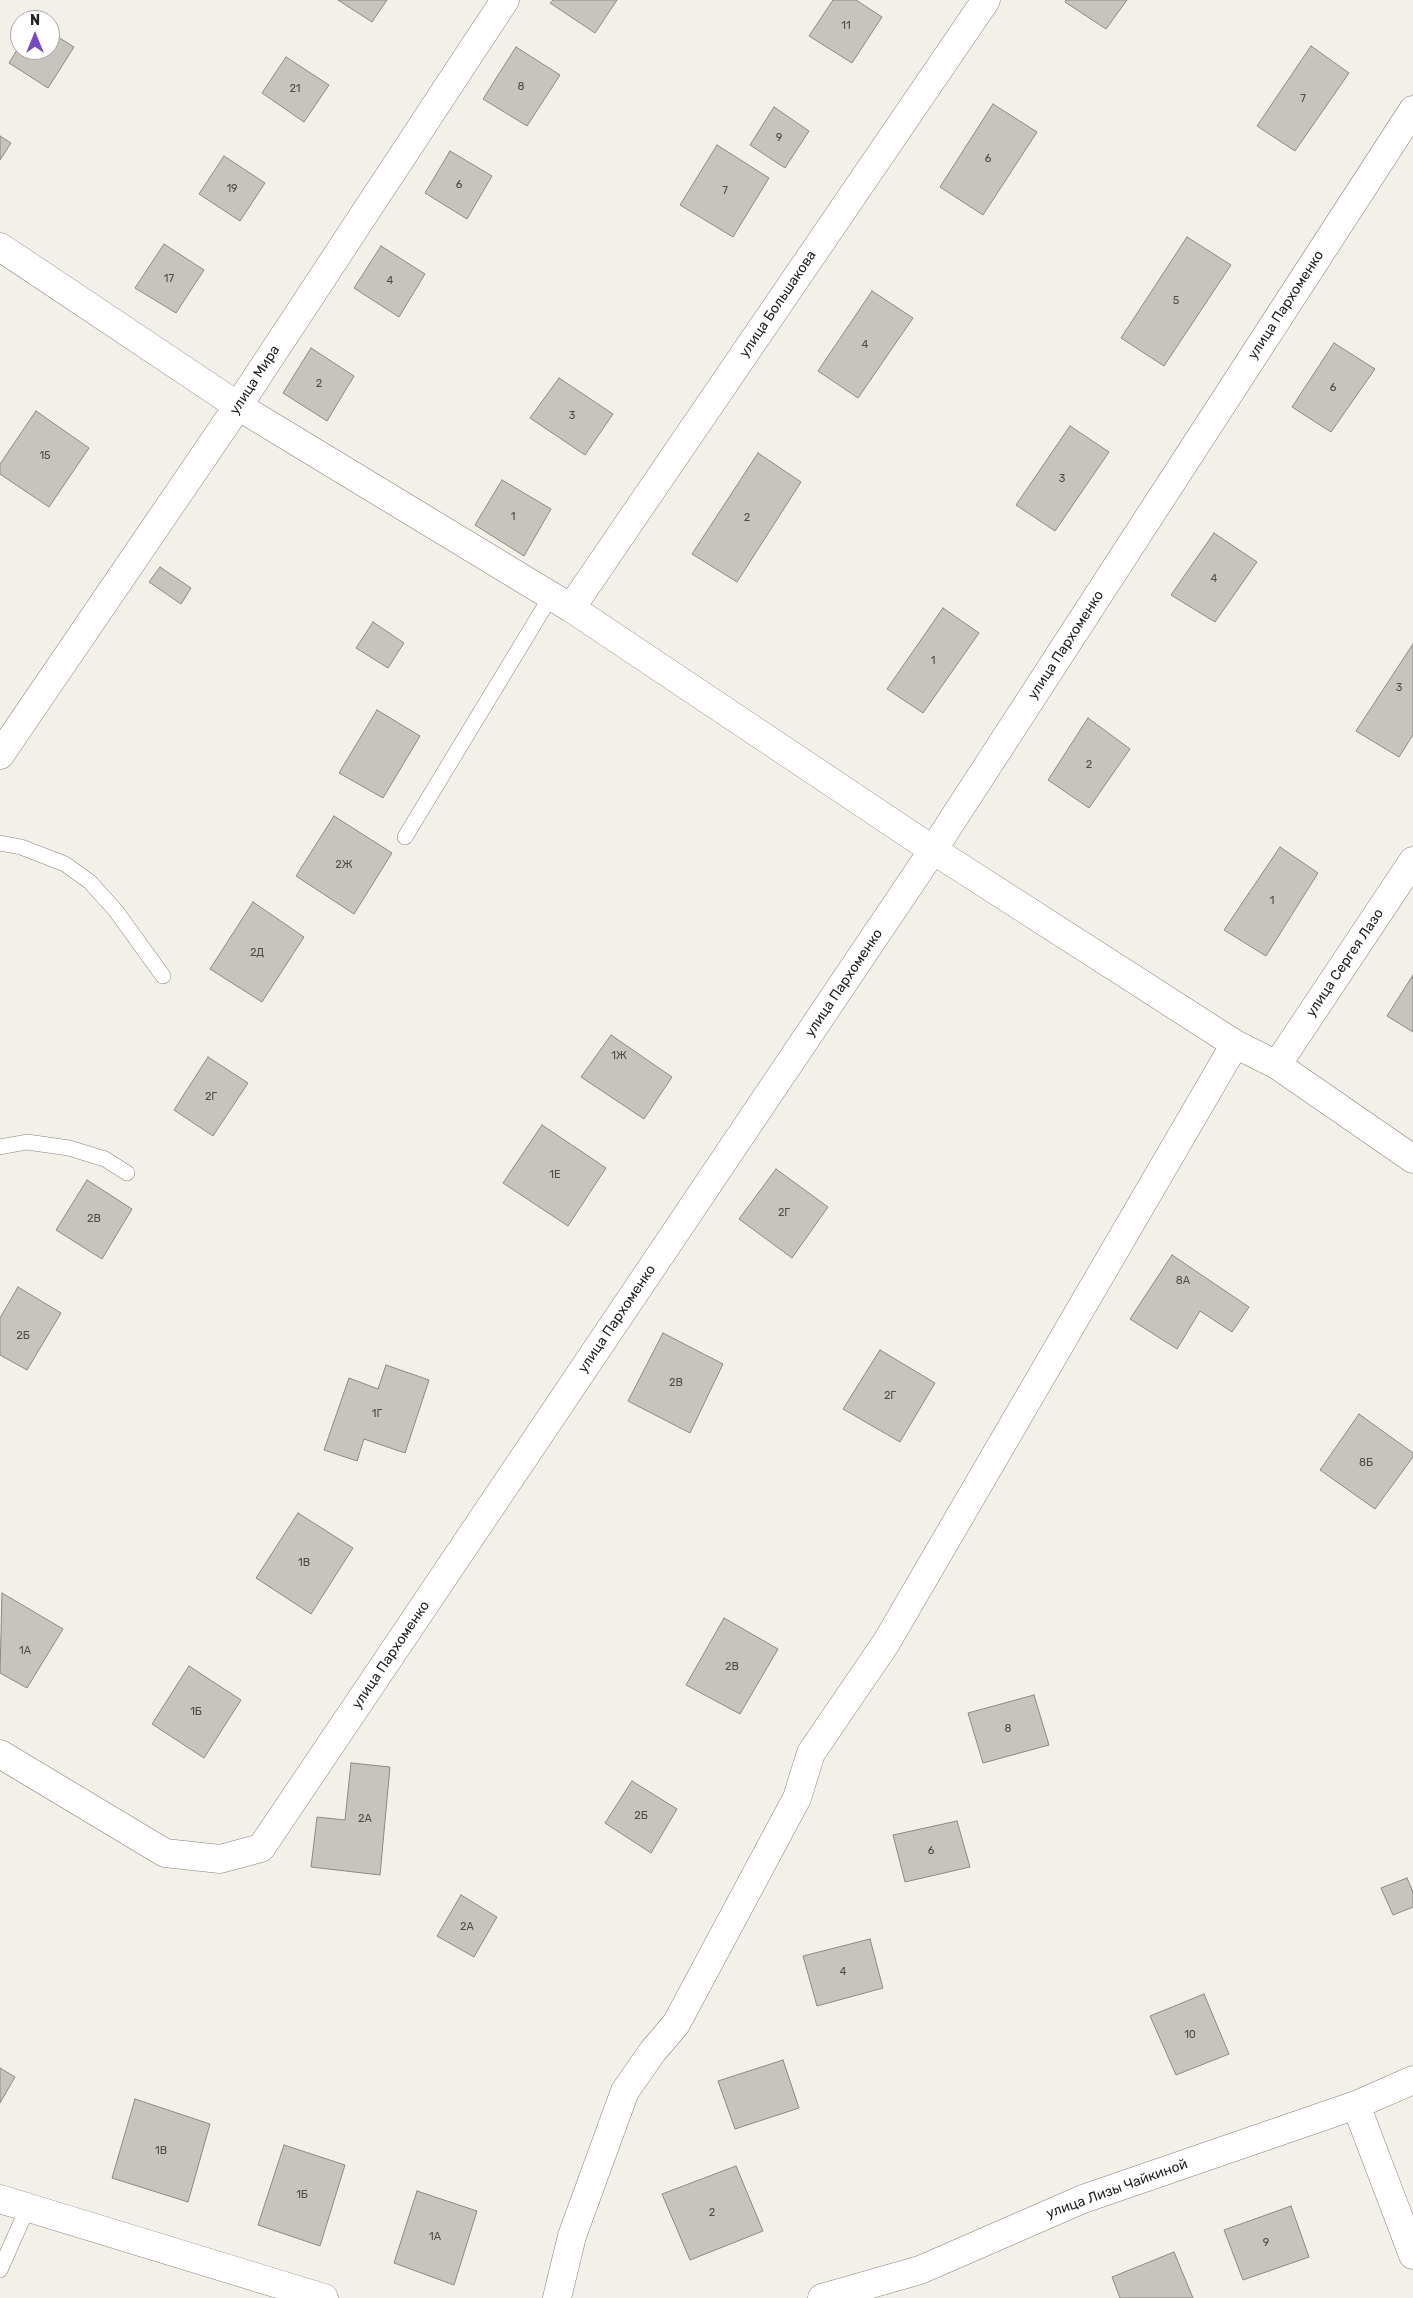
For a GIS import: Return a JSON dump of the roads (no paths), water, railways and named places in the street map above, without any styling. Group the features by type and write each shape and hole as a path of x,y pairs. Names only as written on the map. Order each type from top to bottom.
{"street":[{"name":"улица Мира","path":"0,756 238,406 505,0"},
{"name":"улица Большакова","path":"561,602 986,0"},
{"name":"улица Пархоменко","path":"0,1754 165,1853 220,1859 261,1848 933,850 1413,110"},
{"path":"0,248 238,406 561,602 933,850 1235,1044 1277,1065 1413,1159"},
{"name":"улица Сергея Лазо","path":"1277,1065 1413,861"},
{"path":"557,2298 572,2236 625,2091 653,2051 676,2024 797,1798 811,1754 886,1643 1235,1044"},
{"name":"улица Лизы Чайкиной","path":"822,2298 920,2270 1083,2199 1356,2105 1413,2080"},
{"path":"1356,2105 1413,2255"},
{"path":"0,2199 324,2298"}],"lane":[{"path":"405,837 561,602"},
{"path":"0,843 21,847 65,864 90,882 116,911 163,976"},
{"path":"0,1147 27,1142 69,1148 105,1159 126,1173"},
{"path":"0,2270 28,2207"}]}
